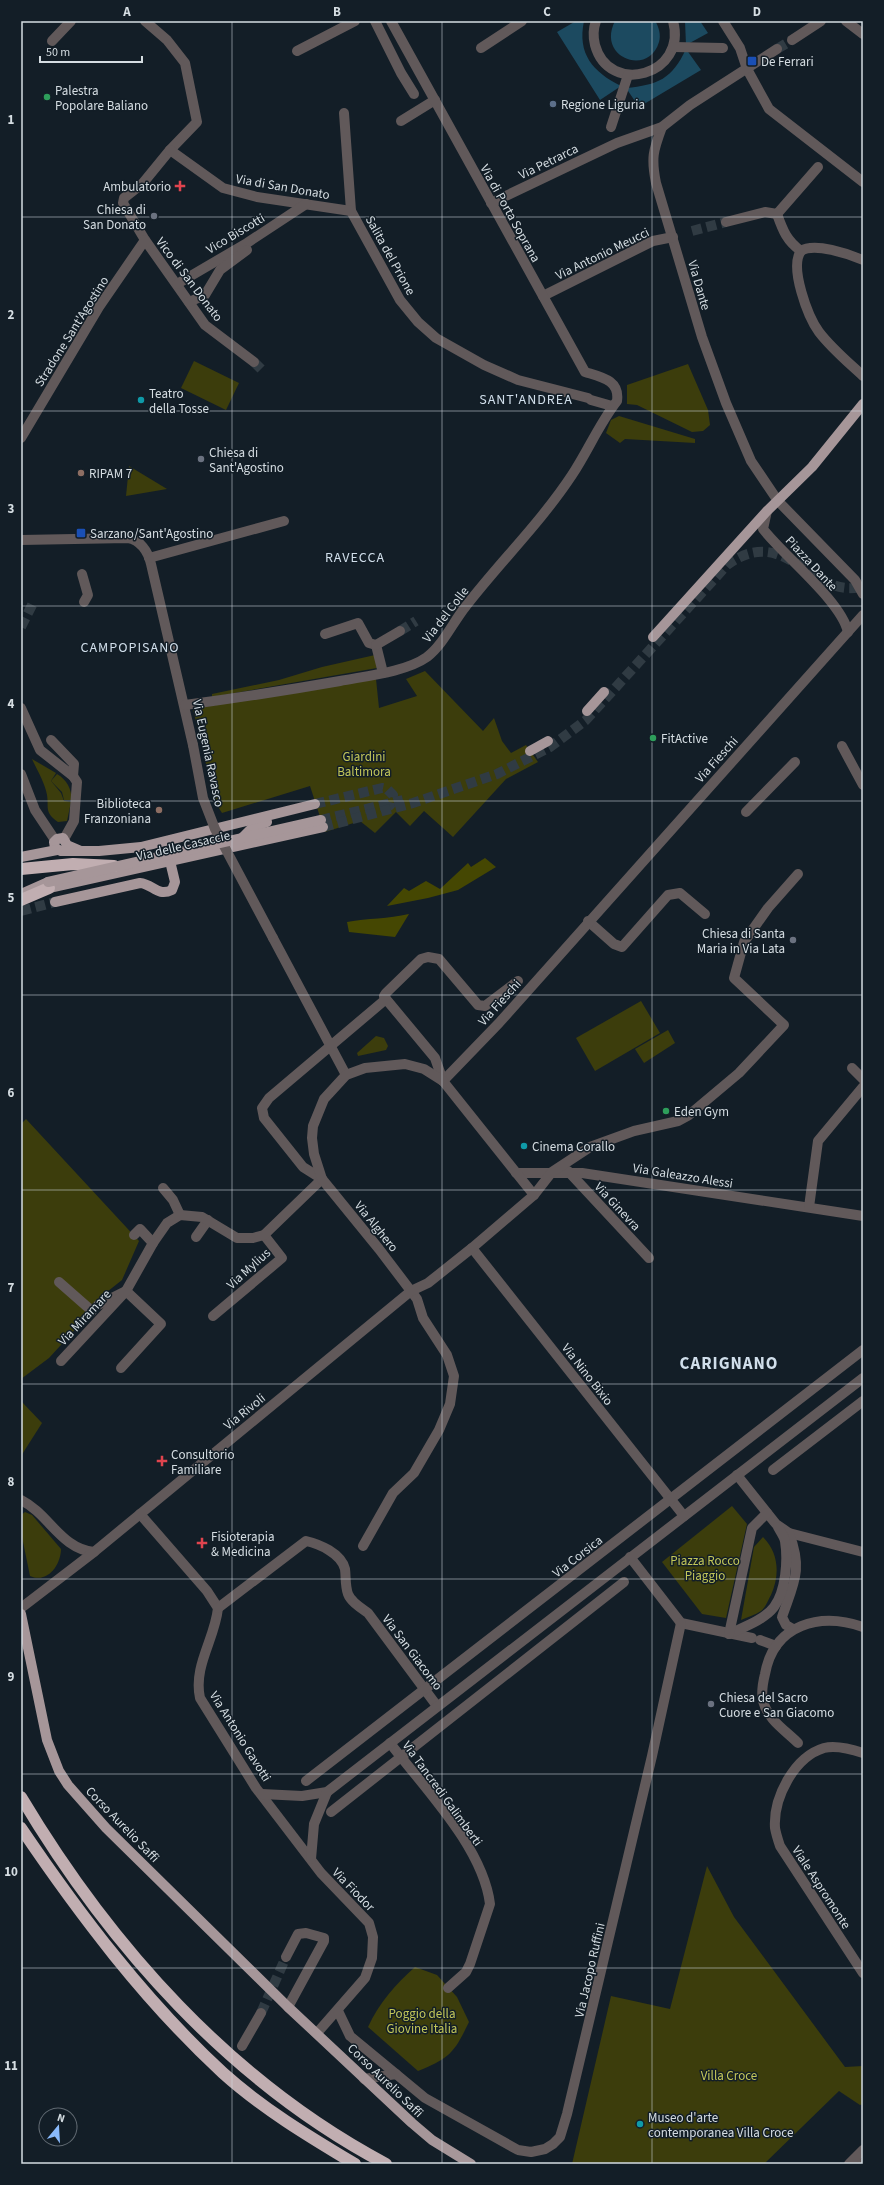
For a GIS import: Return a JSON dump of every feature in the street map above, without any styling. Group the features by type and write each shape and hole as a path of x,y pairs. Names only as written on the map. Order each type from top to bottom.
{"highway":[{"path":"21,869 73,864 115,866"},
{"path":"21,894 48,885"},
{"path":"21,900 48,885"},
{"path":"21,1797 50,1846 108,1923 163,1990 226,2052 278,2096 328,2130 386,2164"},
{"path":"21,1828 117,1959 150,1998 186,2036 224,2073 266,2107 355,2164"}],"main road":[{"path":"653,637 735,545 812,467 863,404"},
{"path":"587,711 604,692"},
{"path":"530,751 548,741"},
{"path":"21,857 62,845 81,850 141,847 316,807 257,825 242,838 115,866 48,885 21,888"},
{"name":"Via delle Casaccie","path":"48,885 168,862 322,824 242,838"},
{"path":"54,902 144,883 160,893 172,890 175,882 168,862 141,847"},
{"name":"Corso Aurelio Saffi","path":"21,1614 47,1740 59,1771 68,1785 106,1828 364,2079 420,2130 471,2164"}],"street":[{"path":"52,41 71,21"},
{"path":"145,21 167,40 185,63 197,122 170,150 143,183 126,195 122,201 145,240"},
{"path":"297,51 355,21"},
{"path":"375,21 401,74 414,94"},
{"name":"Via di Porta Soprana","path":"391,21 585,372 614,383 618,395 617,400 612,406"},
{"path":"481,48 522,21"},
{"path":"596,21 593,39 597,51 603,61 615,70 628,75 638,75 653,71 663,63 673,47 675,38 673,21"},
{"path":"723,21 740,48 748,69 769,109 863,182"},
{"path":"792,40 821,21"},
{"path":"846,21 861,29"},
{"path":"673,47 723,48"},
{"path":"662,127 685,108 777,50"},
{"path":"611,127 628,75"},
{"path":"401,121 435,100"},
{"path":"344,113 352,211"},
{"name":"Via Petrarca","path":"491,203 617,143 662,127"},
{"name":"Via Dante","path":"662,127 652,164 656,183 702,337 732,419"},
{"name":"Via di San Donato","path":"170,150 223,188 257,197 352,211"},
{"path":"777,214 818,167"},
{"name":"Vico Biscotti","path":"176,284 247,242 306,204"},
{"name":"Salita del Prione","path":"352,211 400,300 418,322 432,334 484,365 518,380 612,406"},
{"path":"726,222 765,212 777,214"},
{"path":"777,214 783,233 791,244 802,251"},
{"name":"Via Antonio Meucci","path":"543,296 653,241 673,237"},
{"name":"Vico di San Donato","path":"145,240 206,324 254,362"},
{"name":"Stradone Sant'Agostino","path":"21,438 50,382 145,240"},
{"path":"863,260 819,248 811,248 802,251 797,259 797,270 802,292 816,327 833,348 863,376"},
{"path":"189,302 205,295 220,270 247,250"},
{"name":"Via del Colle","path":"185,705 263,696 383,673 416,663 427,657 466,606 517,547 572,475 612,406"},
{"name":"Piazza Dante","path":"732,419 751,461 778,501 855,580 863,594"},
{"name":"Piazza Dante","path":"767,511 763,529 832,604 846,621 848,632"},
{"path":"21,540 128,538 135,539 149,558 284,521"},
{"name":"Via Eugenia Ravasco","path":"149,558 185,705 203,798 215,829 346,1075"},
{"path":"82,574 88,595 84,602"},
{"name":"Via Fieschi","path":"443,1082 499,1023 588,921 863,615"},
{"path":"325,634 358,623 369,643 376,645 400,631"},
{"path":"376,645 383,673"},
{"path":"21,708 40,750 73,776 77,782 74,821 62,845 35,810 21,774"},
{"path":"51,740 74,764 73,776"},
{"path":"842,746 860,771 863,785"},
{"path":"746,812 795,762"},
{"path":"552,1172 590,1147 604,1140 678,1121 684,1118 739,1073 784,1025 734,978 744,942 768,908 798,874"},
{"path":"588,921 614,944 622,947 668,895 680,893 705,914"},
{"path":"443,1082 435,1058 386,999 384,996 386,993 421,959 428,957 439,959 470,998 478,1005 485,1006 518,981"},
{"path":"322,1179 303,1167 264,1118 262,1108 269,1098 386,999"},
{"path":"322,1179 314,1154 312,1138 313,1126 324,1099 346,1075 365,1068 404,1064 424,1069 443,1082 534,1195"},
{"path":"852,1068 863,1079"},
{"path":"809,1207 818,1141 863,1088"},
{"name":"Via Galeazzo Alessi","path":"516,1173 568,1171 863,1216"},
{"name":"Via Ginevra","path":"568,1171 649,1258"},
{"name":"Via Rivoli","path":"94,1552 411,1291 428,1283 472,1248 534,1195 552,1172"},
{"name":"Via Mylius","path":"180,1215 202,1217 237,1238 253,1238 264,1235 322,1179"},
{"name":"Via Alghero","path":"322,1179 411,1291"},
{"path":"134,1235 140,1229 153,1243 167,1223 180,1215 173,1200 163,1188"},
{"path":"196,1237 208,1220"},
{"name":"Via Mylius","path":"213,1316 282,1258 264,1235"},
{"name":"Via Miramare","path":"61,1361 126,1291 153,1243"},
{"name":"Via Nino Bixio","path":"472,1248 684,1516"},
{"name":"Via Miramare","path":"58,1282 95,1308 126,1291"},
{"name":"Via Miramare","path":"121,1368 161,1324 126,1291"},
{"path":"363,1546 393,1493 414,1473 439,1430 450,1404 454,1376 452,1365 422,1318 417,1299 411,1291"},
{"name":"Via Corsica","path":"306,1781 863,1350"},
{"path":"262,1794 302,1796 327,1792 863,1378"},
{"path":"773,1470 863,1401"},
{"path":"729,1634 774,1608 779,1597 785,1562 785,1540 776,1524 737,1475"},
{"path":"21,1500 36,1508 75,1547 83,1551 94,1552"},
{"path":"729,1634 752,1528 767,1513"},
{"path":"140,1514 207,1591 218,1608"},
{"path":"776,1524 789,1533 863,1552"},
{"path":"789,1533 796,1552 796,1575 793,1590 782,1617 786,1625 793,1629"},
{"name":"Via San Giacomo","path":"218,1608 306,1541 317,1544 332,1552 344,1567 348,1594 368,1613 437,1706"},
{"path":"21,1608 94,1552"},
{"path":"630,1557 681,1623 756,1639 776,1646"},
{"path":"331,1812 624,1582"},
{"name":"Via Antonio Gavotti","path":"218,1608 199,1673 198,1687 200,1698 262,1794 286,1826"},
{"path":"798,1743 775,1723 763,1701 762,1688 767,1665 776,1646 783,1637 793,1629 820,1620 853,1624 863,1628"},
{"name":"Via Jacopo Ruffini","path":"338,2011 350,2036 425,2098 518,2150 531,2152 545,2149 560,2137 592,2011 681,1623"},
{"name":"Via Tancredi Galimberti","path":"390,1743 465,1840 476,1860 490,1897 490,1904 470,1964 466,1972 448,1988"},
{"name":"Viale Aspromonte","path":"863,1752 844,1748 825,1748 814,1752 804,1759 784,1787 778,1808 775,1828 780,1846 863,1973"},
{"path":"311,1859 314,1824 327,1792"},
{"name":"Via Fiodor","path":"286,1826 321,1873 366,1919 373,1937 372,1958 365,1978 338,2011 317,2033"},
{"path":"286,1958 298,1934 306,1933 324,1938 324,1941 288,2006"},
{"path":"242,2046 261,2013"},
{"path":"364,2079 396,2074"},
{"path":"849,2164 863,2150"}],"green space":[{"path":"194,361 239,383 226,410 181,388"},
{"path":"688,364 708,410 710,425 703,431 692,432 637,405 627,404 627,385"},
{"path":"619,416 695,439 695,443 625,439 620,443 606,433 611,420"},
{"path":"129,466 167,489 126,496"},
{"path":"375,655 377,668 212,697 212,694 279,680 322,667"},
{"name":"Giardini Baltimora","path":"425,671 483,731 494,718 502,741 511,753 526,745 538,762 506,779 453,837 424,811 410,826 396,812 375,833 360,821 325,832 310,786 222,813 215,802 193,709 376,679 379,708 417,696 406,679"},
{"path":"32,759 56,773 51,781 61,793 64,801 71,802 67,821 58,822 49,812 46,790"},
{"path":"57,774 68,785 72,800 64,800 62,792 51,781"},
{"path":"641,1001 660,1033 595,1071 576,1038"},
{"path":"668,1030 675,1043 644,1063 635,1049"},
{"path":"376,1036 384,1038 388,1046 386,1050 358,1056 357,1053"},
{"path":"26,1119 139,1241 122,1280 93,1303 92,1311 49,1358 21,1379 21,1124"},
{"path":"21,1401 42,1423 21,1456"},
{"name":"Piazza Rocco Piaggio","path":"732,1506 747,1524 726,1618 702,1614 662,1562"},
{"path":"25,1512 32,1515 61,1549 59,1561 56,1566 48,1575 42,1577 36,1578 30,1576 21,1532 21,1515"},
{"name":"Piazza Rocco Piaggio","path":"763,1537 768,1543 775,1557 777,1572 776,1580 771,1595 763,1609 756,1614 741,1620 754,1547"},
{"name":"Villa Croce","path":"707,1866 734,1917 845,2067 863,2066 863,2104 860,2105 839,2091 764,2164 572,2164 611,1996 670,2009"},
{"name":"Poggio della Giovine Italia","path":"415,1967 437,1975 457,1997 469,2022 455,2048 450,2053 437,2062 418,2071 368,2027 377,2010 388,1995"}],"shaded area":[{"path":"485,858 496,867 458,890 428,898 387,906 404,888 409,891 426,881 440,889 468,863 471,867"},
{"path":"409,914 395,937 349,932 347,922"}],"water":[{"path":"576,21 584,21 582,33 583,43 589,61 602,75 621,86 600,100 557,32"},
{"path":"615,21 655,21 659,28 660,37 653,53 645,59 636,60 626,58 618,53 612,45 611,34"},
{"path":"685,21 700,21 708,33 686,45"},
{"path":"686,49 701,70 639,107 626,88 647,85 663,79 675,67"}],"tunnel":[{"path":"777,49 792,40"},
{"path":"692,231 726,222"},
{"path":"254,362 263,371"},
{"path":"323,827 413,803 497,774 550,747 586,720 727,565 748,554 767,552 783,557 829,583 845,588 863,586"},
{"path":"21,627 33,603"},
{"path":"400,631 416,621"},
{"path":"315,804 382,788 387,789 393,795 391,804 388,807"},
{"path":"321,820 403,800"},
{"path":"21,911 55,902"},
{"path":"261,2013 286,1957"}],"place":[{"name":"De Ferrari","path":"752,61"},
{"name":"Palestra Popolare Baliano","path":"47,97"},
{"name":"Regione Liguria","path":"553,104"},
{"name":"Ambulatorio","path":"180,186"},
{"name":"Chiesa di San Donato","path":"154,216"},
{"name":"Teatro della Tosse","path":"141,400"},
{"name":"Chiesa di Sant'Agostino","path":"201,459"},
{"name":"RIPAM 7","path":"81,473"},
{"name":"Sarzano/Sant'Agostino","path":"81,533"},
{"name":"FitActive","path":"653,738"},
{"name":"Biblioteca Franzoniana","path":"159,810"},
{"name":"Chiesa di Santa Maria in Via Lata","path":"793,940"},
{"name":"Eden Gym","path":"666,1111"},
{"name":"Cinema Corallo","path":"524,1146"},
{"name":"Consultorio Familiare","path":"162,1461"},
{"name":"Fisioterapia & Medicina","path":"202,1543"},
{"name":"Chiesa del Sacro Cuore e San Giacomo","path":"711,1704"},
{"name":"Museo d'arte contemporanea Villa Croce","path":"640,2124"}],"district":[{"name":"SANT'ANDREA","path":"526,399"},
{"name":"RAVECCA","path":"355,557"},
{"name":"CAMPOPISANO","path":"130,647"},
{"name":"CARIGNANO","path":"729,1363"}]}
